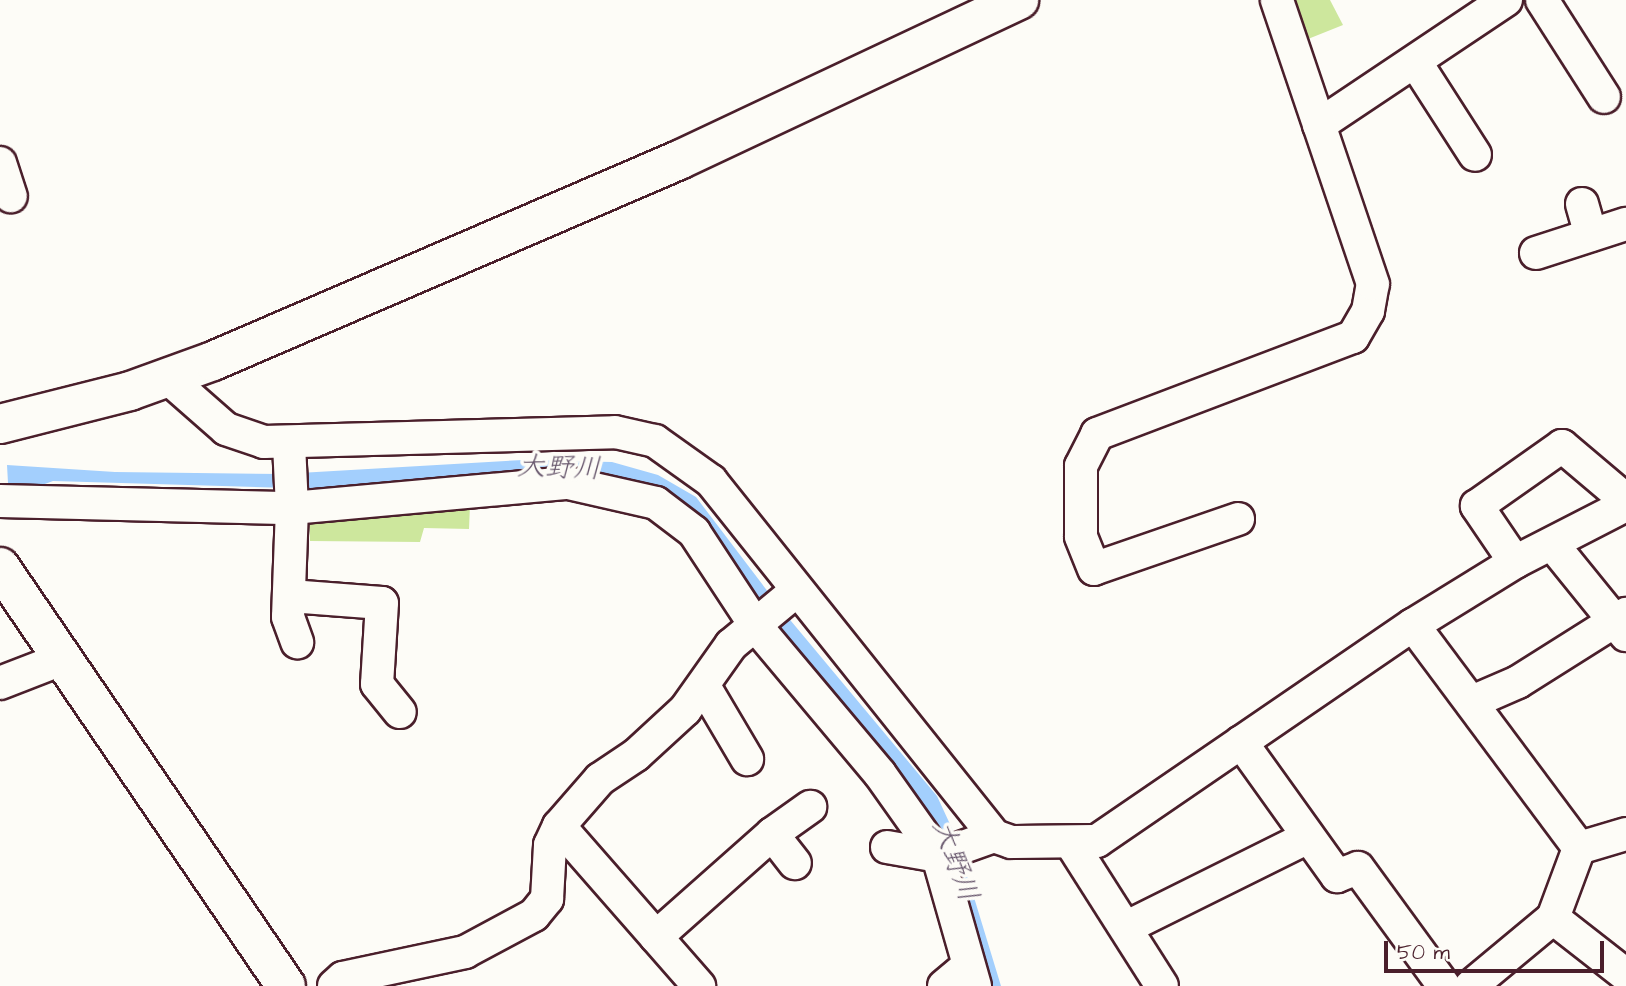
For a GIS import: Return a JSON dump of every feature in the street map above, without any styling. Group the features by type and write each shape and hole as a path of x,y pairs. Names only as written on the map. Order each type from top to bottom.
{"street":[{"path":"0,424 168,378 679,160 1019,0"},
{"path":"1238,519 1094,569 1082,536 1082,466 1097,434 1353,337 1368,311 1373,284 1277,0"},
{"path":"1319,125 1416,63 1506,0"},
{"path":"1542,0 1604,97"},
{"path":"1416,63 1475,155"},
{"path":"0,163 11,196"},
{"path":"1582,204 1591,235"},
{"path":"1536,253 1626,224"},
{"path":"168,378 226,429 264,442 634,435 674,452 711,481 982,840"},
{"path":"289,443 292,508 288,617 297,642"},
{"path":"887,846 938,856 982,840 1071,843 1097,841 1413,625 1515,562 1553,545 1626,502 1562,446 1477,506 1515,562"},
{"path":"0,501 292,508 568,483 656,503 694,532 755,625 880,774 938,856 962,980"},
{"path":"1472,702 1518,682 1623,624 1553,545"},
{"path":"0,567 286,986"},
{"path":"334,986 343,978 464,952 534,915 547,899 550,845 559,826 600,779 656,737 704,686 731,645 796,591"},
{"path":"290,596 382,603 377,684 400,712"},
{"path":"1413,625 1579,848"},
{"path":"0,683 62,659"},
{"path":"704,686 747,760"},
{"path":"1241,742 1337,876 1358,868 1444,986"},
{"path":"656,937 772,834 810,807"},
{"path":"559,826 699,986"},
{"path":"772,834 795,863"},
{"path":"1579,848 1626,834"},
{"path":"1127,927 1308,837"},
{"path":"1071,843 1127,927 1162,986"},
{"path":"1471,986 1553,918 1579,848"},
{"path":"1553,918 1626,975"}],"green space":[{"path":"1284,0 1330,0 1343,25 1298,43"},
{"path":"470,505 469,529 424,528 420,542 310,541 309,514"}],"water":[{"name":"大野川","path":"523,460 612,462 658,475 696,497 781,609 937,796 955,835 1001,986 988,986 945,839 915,794 647,487 604,474 322,489 53,481 42,485 8,483 7,465 115,472 282,474"}]}
